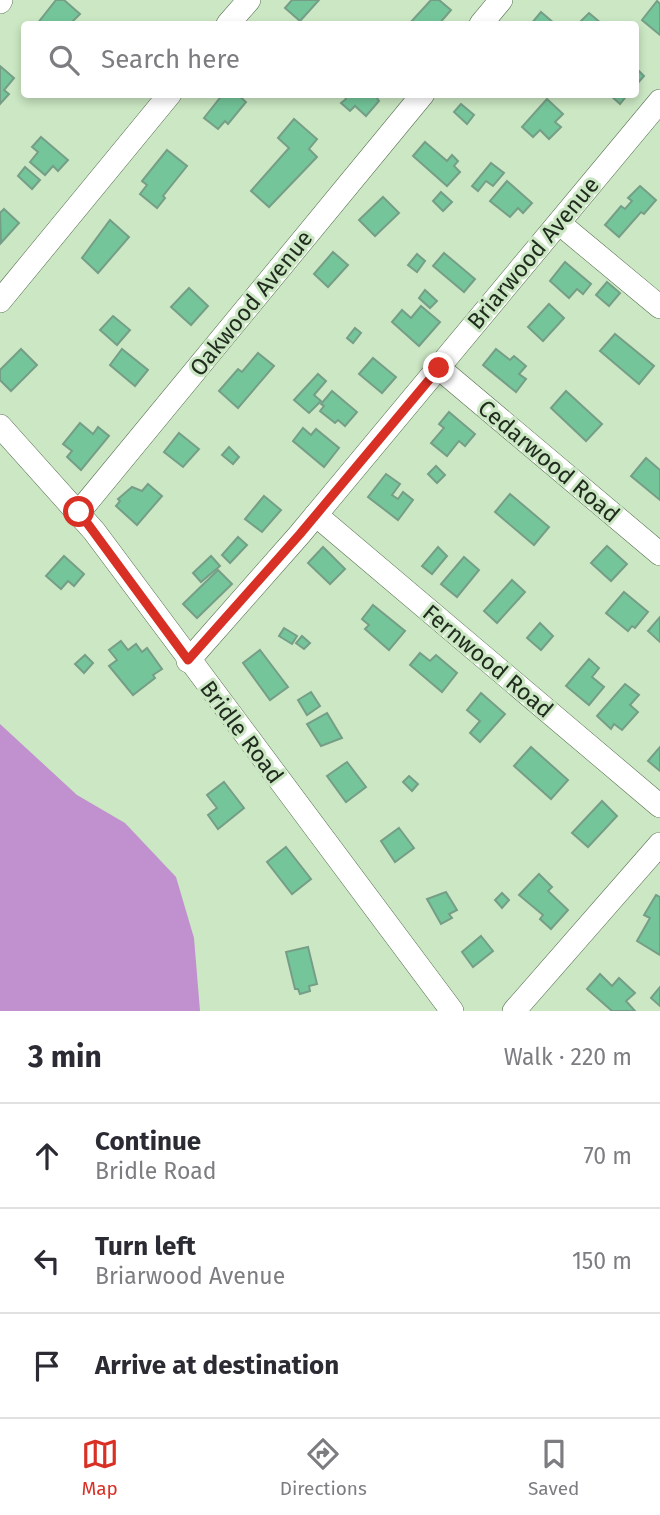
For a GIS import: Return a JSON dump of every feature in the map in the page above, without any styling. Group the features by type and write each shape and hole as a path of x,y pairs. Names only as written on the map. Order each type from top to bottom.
{"street":[{"path":"230,21 248,0"},
{"path":"484,21 501,0"},
{"path":"0,301 167,98"},
{"name":"Oakwood Avenue","path":"79,512 420,98"},
{"name":"Briarwood Avenue","path":"188,660 316,515 660,101"},
{"path":"559,223 660,307"},
{"name":"Cedarwood Road","path":"439,368 660,554"},
{"name":"Bridle Road","path":"0,426 79,512 452,1011"},
{"name":"Fernwood Road","path":"316,515 660,806"},
{"path":"514,1011 660,844"}],"shaded area":[{"path":"0,724 77,795 125,823 176,877 194,938 200,1011 0,1011"}],"building":[{"path":"56,0 64,0 80,14 73,21 39,21"},
{"path":"292,0 319,0 300,21 285,8"},
{"path":"431,0 439,0 451,10 442,21 412,21"},
{"path":"657,1 660,4 660,35 642,20"},
{"path":"541,12 552,21 534,21"},
{"path":"589,13 598,21 581,21"},
{"path":"0,66 14,78 4,90 9,94 0,104"},
{"path":"220,98 242,98 246,102 228,124 225,121 218,129 204,118"},
{"path":"377,98 379,101 366,116 355,106 350,111 341,103 346,99"},
{"path":"613,98 625,98 620,104"},
{"path":"547,99 563,114 555,122 561,127 549,139 540,130 533,137 522,127"},
{"path":"461,104 474,115 467,124 454,112"},
{"path":"294,119 317,139 309,149 317,157 269,207 251,191 289,148 278,138"},
{"path":"41,137 68,160 58,171 53,166 45,175 30,162 38,152 32,147"},
{"path":"425,142 447,161 452,155 458,161 454,166 460,172 447,186 413,156"},
{"path":"167,150 187,166 157,208 140,194 147,185 142,181"},
{"path":"491,163 504,173 493,186 486,181 478,191 472,186"},
{"path":"25,167 40,180 32,189 18,176"},
{"path":"507,181 532,203 523,213 518,208 510,217 490,201"},
{"path":"640,186 656,200 644,214 641,212 619,237 605,225 621,206 625,209 632,201 628,198"},
{"path":"441,192 452,202 443,211 433,201"},
{"path":"383,197 399,213 375,236 359,220"},
{"path":"4,209 19,223 1,243 0,213"},
{"path":"110,220 129,237 98,273 82,258"},
{"path":"333,252 348,265 328,287 314,274"},
{"path":"444,253 475,279 464,292 433,266"},
{"path":"417,254 425,261 417,272 408,265"},
{"path":"565,262 591,284 583,294 577,289 569,298 550,281"},
{"path":"607,282 620,293 609,306 596,295"},
{"path":"189,288 208,306 191,325 171,307"},
{"path":"425,290 437,301 430,308 419,298"},
{"path":"549,304 564,318 543,341 528,327"},
{"path":"421,306 440,322 419,346 392,322 402,310 411,318"},
{"path":"113,316 130,330 117,345 100,330"},
{"path":"355,328 361,333 353,343 347,338"},
{"path":"615,334 654,366 639,384 600,351"},
{"path":"21,349 37,365 11,391 0,380 0,370"},
{"path":"122,349 148,370 135,386 110,365"},
{"path":"496,349 510,360 514,356 526,366 519,374 526,379 516,392 483,365"},
{"path":"258,353 274,366 238,408 219,391 238,369 242,372"},
{"path":"373,358 396,377 382,393 359,374"},
{"path":"318,374 326,381 314,395 321,401 309,413 294,400"},
{"path":"332,391 357,412 345,426 338,420 335,423 320,411 324,406 321,404"},
{"path":"566,391 602,424 586,441 551,408"},
{"path":"449,412 475,434 465,446 459,441 447,456 431,443 444,428 439,424"},
{"path":"80,423 93,434 98,427 109,436 81,470 67,457 72,451 63,444"},
{"path":"303,428 311,435 316,429 339,448 324,467 293,441"},
{"path":"179,433 199,449 183,467 164,452"},
{"path":"229,447 239,457 233,464 222,455"},
{"path":"646,458 660,470 660,500 631,476"},
{"path":"436,466 445,475 437,483 428,474"},
{"path":"386,474 400,484 392,495 398,499 403,492 413,500 398,520 368,497"},
{"path":"148,484 162,496 137,525 116,506 120,501 118,499 132,487 142,491"},
{"path":"510,494 549,527 534,545 495,512"},
{"path":"264,496 281,510 262,532 245,519"},
{"path":"238,537 247,545 230,563 222,555"},
{"path":"607,546 627,564 611,581 591,563"},
{"path":"323,547 345,569 330,584 308,563"},
{"path":"438,547 447,556 432,574 422,566"},
{"path":"64,556 84,574 74,586 68,581 61,589 46,576"},
{"path":"211,556 220,566 201,582 193,573"},
{"path":"464,557 479,570 457,597 441,584"},
{"path":"218,570 232,584 197,618 183,604"},
{"path":"512,580 525,592 497,623 484,611"},
{"path":"624,592 648,612 635,628 632,626 628,631 606,613"},
{"path":"373,605 405,631 389,650 365,629 369,625 362,619"},
{"path":"660,617 660,642 648,631"},
{"path":"540,623 553,636 541,650 527,638"},
{"path":"284,628 297,636 292,644 279,636"},
{"path":"302,636 310,643 304,649 296,643"},
{"path":"121,641 128,650 136,644 142,652 147,648 162,669 133,695 109,666 117,660 109,650"},
{"path":"260,650 288,687 270,700 243,663"},
{"path":"420,653 430,661 436,655 457,673 442,692 410,665"},
{"path":"85,655 93,663 84,673 75,664"},
{"path":"589,659 599,668 592,677 604,687 589,705 566,686"},
{"path":"625,684 639,695 630,705 638,712 622,730 614,724 611,729 597,716"},
{"path":"311,692 320,706 307,715 298,700"},
{"path":"481,693 505,714 480,742 470,733 480,721 467,710"},
{"path":"327,713 342,738 321,746 307,724"},
{"path":"531,747 568,780 551,799 514,766"},
{"path":"660,747 660,771 648,761"},
{"path":"347,762 366,787 346,802 327,776"},
{"path":"409,776 418,784 412,791 403,782"},
{"path":"224,782 244,808 218,829 208,815 217,808 207,795"},
{"path":"602,801 617,816 588,847 572,833"},
{"path":"399,828 414,848 395,862 381,841"},
{"path":"286,847 311,879 292,894 267,862"},
{"path":"539,874 552,887 548,891 568,910 551,929 540,919 543,915 519,895"},
{"path":"446,892 457,910 449,914 452,918 441,924 427,899"},
{"path":"502,893 509,900 502,908 495,900"},
{"path":"656,895 660,897 660,955 637,941 650,918 644,915"},
{"path":"481,936 493,951 473,967 462,952"},
{"path":"308,947 317,984 309,986 310,991 300,994 298,989 295,989 286,952"},
{"path":"600,974 612,986 619,978 635,993 626,1001 635,1011 612,1011 587,989"},
{"path":"660,987 660,1006 651,998"}],"route":[{"path":"79,512 188,660 300,534 439,368"}]}
